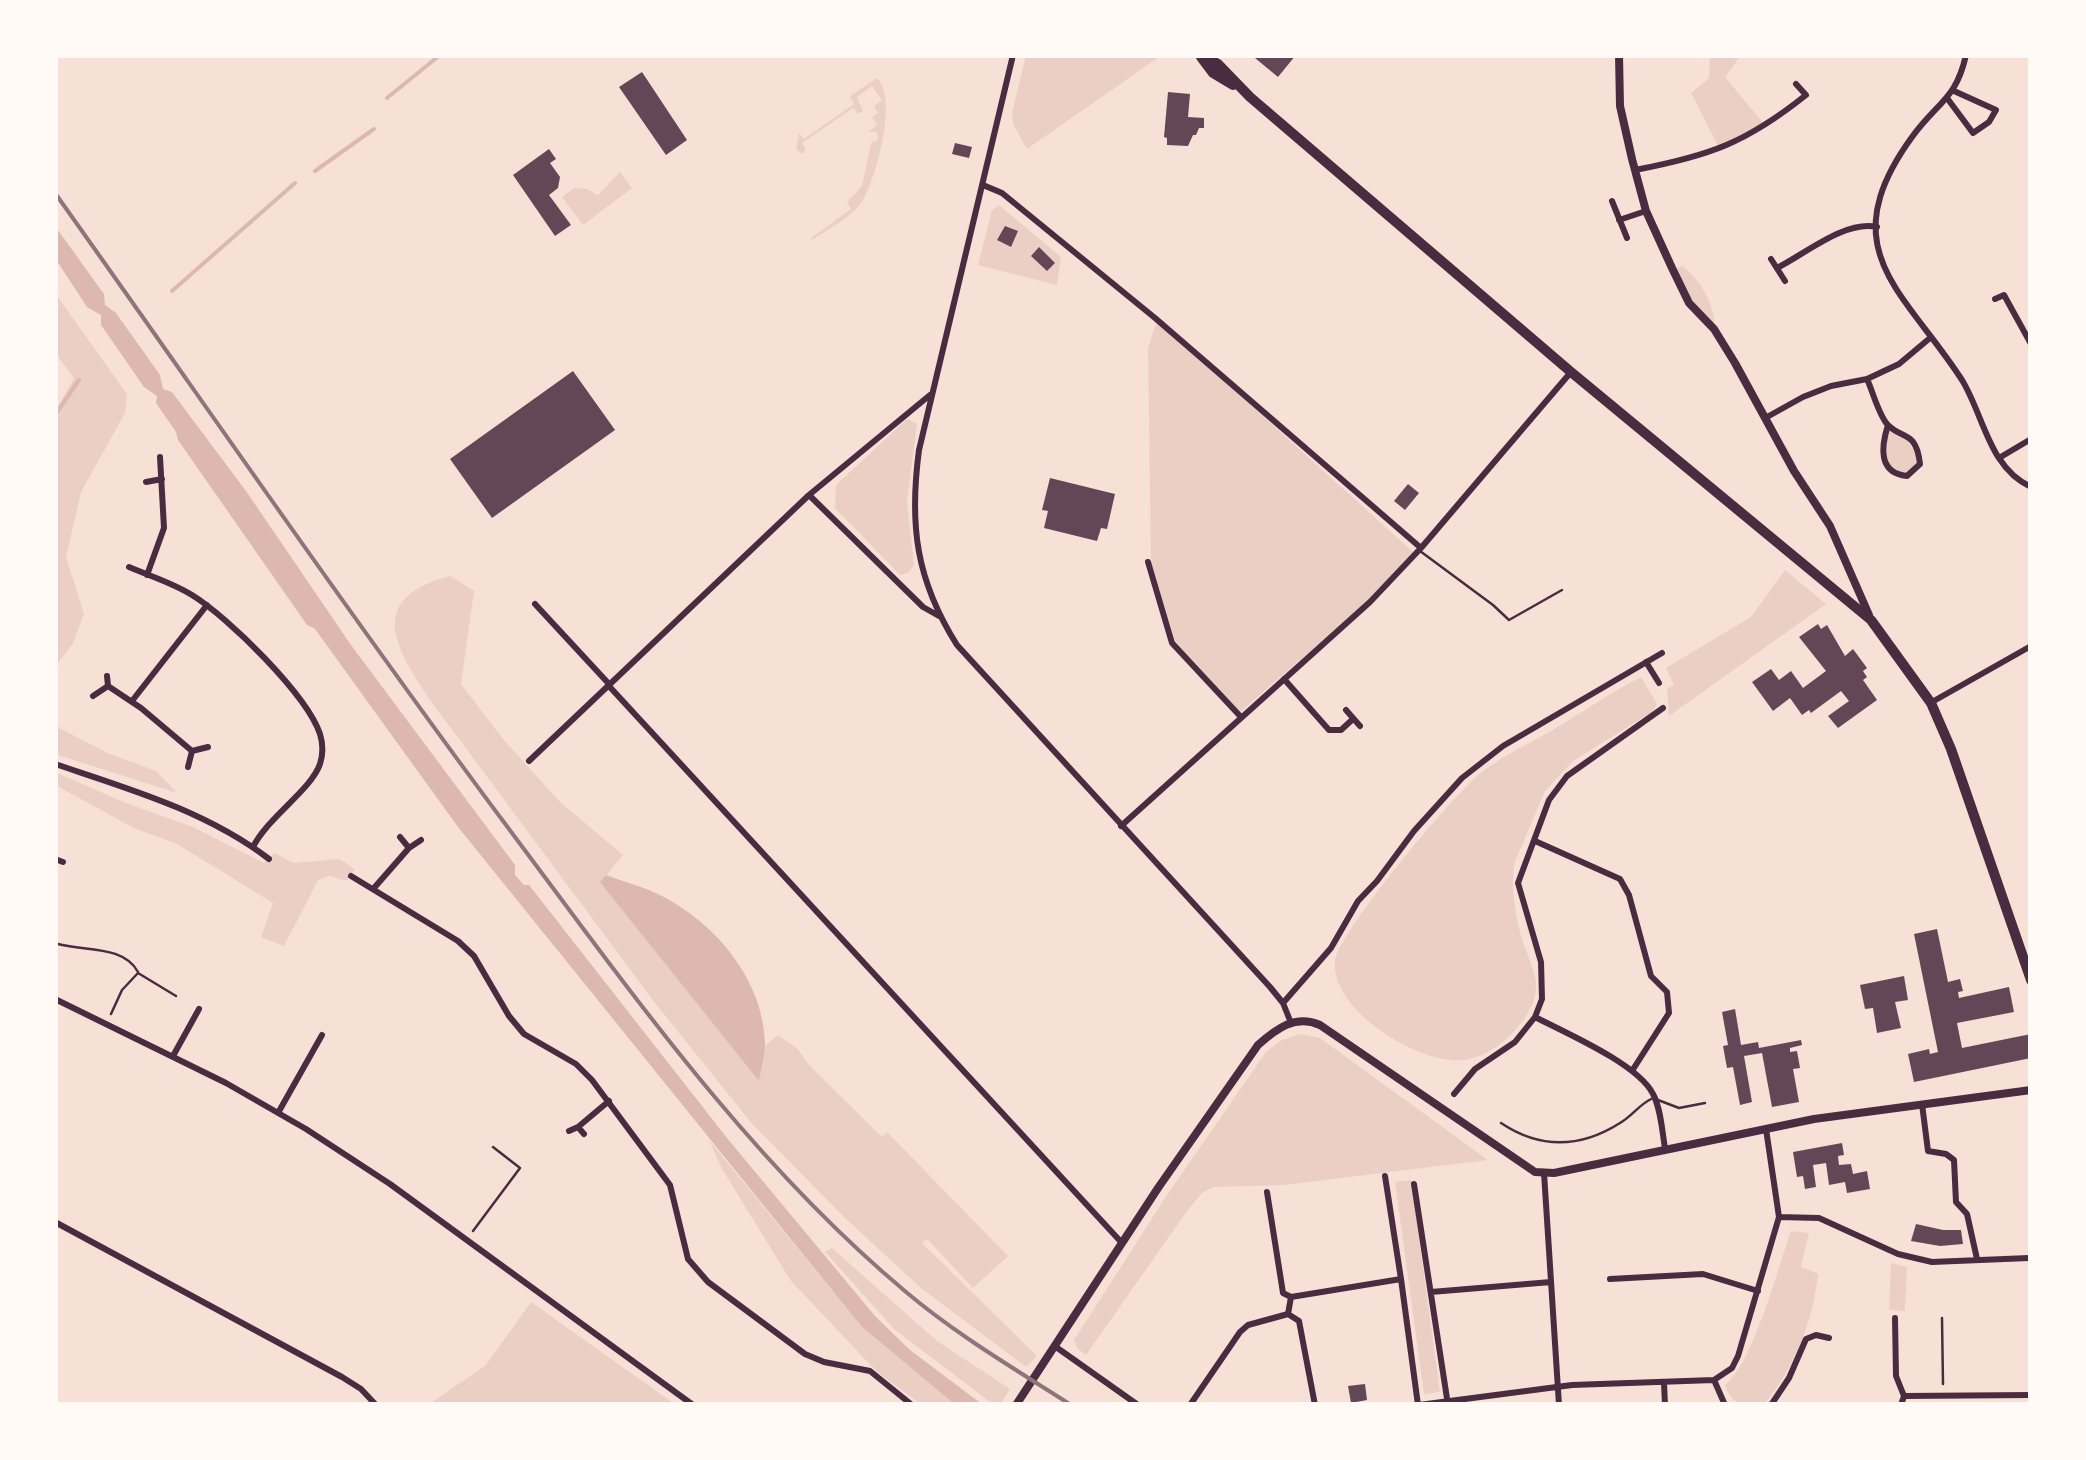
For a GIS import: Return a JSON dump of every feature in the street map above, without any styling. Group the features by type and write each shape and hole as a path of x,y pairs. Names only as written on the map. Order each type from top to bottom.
{"highway":[{"path":"1200,55 1213,73 1250,97 1870,620 1931,703 1952,748 2031,980"}],"street":[{"path":"1014,55 931,394 914,483 913,513 921,565 939,616 957,645 1283,1003 1292,1023"},
{"path":"1620,55 1620,106 1646,212 1689,303 1714,329 1794,471 1830,526 1870,620"},
{"path":"1966,55 1954,91 1924,120 1887,180 1877,226 1880,263 1899,297 1976,404 1990,444 2005,469 2031,487"},
{"path":"1635,170 1697,158 1750,136 1809,98 1796,84"},
{"path":"1946,98 1973,133 1989,122 1996,110 1954,91"},
{"path":"984,185 1002,192 1156,318 1420,549"},
{"path":"1612,201 1628,238"},
{"path":"1619,220 1646,212"},
{"path":"1777,268 1838,235 1865,224 1877,226"},
{"path":"1772,259 1785,281"},
{"path":"2003,295 2031,344"},
{"path":"1766,417 1832,386 1867,379 1899,364 1930,338"},
{"path":"1121,826 1370,602 1572,372"},
{"path":"1867,379 1888,425 1910,437 1918,452 1920,464 1907,476 1894,474 1885,463 1882,448 1888,425"},
{"path":"529,761 809,496 931,394"},
{"path":"1999,458 2031,439"},
{"path":"147,575 164,528 160,456"},
{"path":"146,482 162,479"},
{"path":"809,496 923,607 939,616"},
{"path":"1148,562 1172,643 1240,716"},
{"path":"129,567 207,605 290,688 311,715 320,735 323,750 314,776 273,817 252,847"},
{"path":"535,604 1122,1243"},
{"path":"132,701 207,605"},
{"path":"1931,703 2031,646"},
{"path":"1283,1003 1331,948 1358,900 1462,778 1503,746 1662,652"},
{"path":"1646,662 1659,683"},
{"path":"107,676 108,686"},
{"path":"1284,678 1328,730 1341,730 1354,719"},
{"path":"108,686 132,701 192,752"},
{"path":"93,696 108,686"},
{"path":"1454,1094 1476,1069 1515,1042 1535,1017 1542,999 1542,972 1518,883 1549,800 1567,776 1663,708"},
{"path":"1346,710 1360,726"},
{"path":"192,752 208,748"},
{"path":"188,767 192,752"},
{"path":"55,764 174,804 269,859"},
{"path":"400,837 409,848"},
{"path":"374,888 420,840"},
{"path":"1534,841 1620,879 1626,888 1651,976 1666,992 1669,1013 1632,1071"},
{"path":"351,876 458,941 474,956 524,1034 576,1064 609,1101 670,1185 688,1259 708,1282 805,1354 870,1371 912,1405"},
{"path":"55,1000 173,1056 278,1113 364,1166 693,1405"},
{"path":"173,1056 198,1009"},
{"path":"1535,1017 1632,1071 1655,1097 1665,1148"},
{"path":"1016,1405 1258,1045 1278,1028 1292,1023 1308,1020 1320,1025 1535,1172 1766,1129 2031,1090"},
{"path":"278,1113 322,1035"},
{"path":"569,1131 581,1131 609,1101"},
{"path":"1922,1104 1928,1151 1946,1154 1954,1160 1956,1202 1967,1214 1977,1259"},
{"path":"1385,1176 1418,1405 1558,1386 1714,1380 1732,1368 1738,1356 1779,1217 1766,1129"},
{"path":"1544,1172 1559,1405"},
{"path":"1414,1184 1448,1403"},
{"path":"1267,1192 1283,1293 1290,1297 1402,1279"},
{"path":"1779,1217 1819,1218 1898,1254 1932,1262 2029,1258"},
{"path":"55,1222 342,1377 376,1405"},
{"path":"1610,1279 1703,1274 1758,1290"},
{"path":"1431,1292 1551,1282"},
{"path":"1288,1314 1290,1297"},
{"path":"1190,1405 1222,1355 1248,1324 1288,1314 1300,1322 1315,1405"},
{"path":"1895,1318 1896,1376 1904,1396 1901,1405"},
{"path":"1771,1405 1789,1378 1806,1339 1816,1334 1829,1338"},
{"path":"1056,1347 1138,1405"},
{"path":"1714,1380 1725,1405"},
{"path":"1664,1383 1665,1405"},
{"path":"2017,1405 2019,1395"},
{"path":"1904,1396 2031,1395"}],"lane":[{"path":"1420,549 1509,620 1562,590"},
{"path":"1501,1123 1533,1141 1565,1142 1605,1132 1655,1097 1679,1108 1704,1103"}],"path":[{"path":"55,942 111,952 132,961 138,973 176,996"},
{"path":"106,1024 122,990 138,973"},
{"path":"467,1240 520,1168 493,1147"},
{"path":"1942,1318 1943,1396"}],"shaded area":[{"path":"1026,55 1162,55 1027,149 1013,124 1012,113"},
{"path":"1710,55 1741,55 1725,77 1765,125 1720,150 1691,93 1709,78"},
{"path":"877,78 886,102 885,119 868,189 853,212 812,240 851,209 847,202 862,186 871,143 878,140 877,132 868,132 877,125 872,117 878,113 874,106 882,100 872,86 857,97 863,111 858,114 853,108 802,143 806,150 802,154 796,149 799,133 804,139 854,104 850,96"},
{"path":"620,172 632,188 583,225 562,197 574,188 598,195"},
{"path":"999,205 1061,257 1057,285 978,265 992,210"},
{"path":"55,226 104,294 105,305 116,313 160,375 163,389 172,392 246,491 351,645 515,865 515,875 529,885 727,1138 875,1316 910,1350 983,1405 953,1403 861,1326 458,827 315,629 307,625 178,440 156,403 157,396 144,387 101,325 101,315 87,307 55,258"},
{"path":"1682,266 1705,293 1714,327 1690,302 1673,270"},
{"path":"55,293 127,394 125,413 81,492 66,557 84,614 73,643 55,667 55,412 74,378 55,353"},
{"path":"1157,320 1413,552 1368,601 1240,712 1175,641 1151,562 1148,348"},
{"path":"907,419 917,424 907,502 914,565 908,573 900,575 835,508 836,485"},
{"path":"1890,430 1904,437 1918,460 1910,471 1900,474 1887,463 1886,437"},
{"path":"1785,570 1826,604 1669,716 1667,689 1674,685 1666,668 1751,617"},
{"path":"450,576 474,591 461,684 503,739 560,802 623,855 601,882 759,1079 765,1046 778,1035 797,1048 809,1065 882,1137 887,1132 1008,1256 973,1288 927,1239 922,1243 1037,1356 1026,1367 922,1289 753,1125 655,1003 430,700 399,644 397,612 406,598 423,586"},
{"path":"1641,677 1657,704 1652,712 1573,761 1545,791 1514,864 1517,916 1536,986 1532,1005 1520,1024 1494,1048 1463,1060 1424,1054 1381,1031 1347,999 1335,962 1374,896 1478,775"},
{"path":"55,721 59,728 110,754 156,771 177,793 55,754"},
{"path":"55,772 193,827 264,863 274,853 294,863 339,859 355,869 347,881 329,876 318,880 284,946 261,937 273,903 177,844 134,828 55,785"},
{"path":"606,875 671,901 706,927 736,960 748,979 762,1021 765,1048 759,1081 600,882"},
{"path":"1301,1034 1320,1038 1488,1160 1284,1185 1213,1187 1202,1193 1187,1211 1086,1355 1074,1340 1167,1195 1266,1052 1282,1040"},
{"path":"709,1140 861,1326 956,1405 922,1405 877,1372 791,1281 722,1169"},
{"path":"1411,1180 1440,1392 1424,1394 1395,1182"},
{"path":"1791,1231 1809,1233 1801,1267 1818,1274 1807,1327 1793,1360 1764,1405 1740,1403 1725,1385 1755,1337"},
{"path":"832,1248 937,1341 1010,1389 1000,1405 994,1405 894,1329 825,1252"},
{"path":"1891,1263 1907,1267 1905,1311 1889,1310"},
{"path":"531,1302 676,1405 428,1405 486,1365"}],"building":[{"path":"1296,55 1278,77 1255,58"},
{"path":"642,72 687,140 666,155 619,87"},
{"path":"1168,92 1190,94 1188,117 1204,118 1204,128 1199,128 1188,146 1167,145 1164,137"},
{"path":"955,143 972,147 969,158 952,154"},
{"path":"549,149 556,159 550,163 560,177 558,188 549,195 571,225 555,236 513,175"},
{"path":"1005,226 1018,231 1011,247 997,240"},
{"path":"1039,247 1055,263 1047,271 1031,256"},
{"path":"573,371 615,430 492,518 450,459"},
{"path":"1050,478 1115,494 1107,529 1101,528 1097,541 1044,528 1048,511 1042,510"},
{"path":"1408,484 1419,493 1405,510 1394,501"},
{"path":"1818,624 1821,629 1827,625 1845,656 1853,649 1867,668 1863,680 1877,700 1838,728 1828,716 1849,701 1841,691 1811,713 1809,710 1802,715 1790,698 1773,711 1752,682 1771,669 1779,680 1791,671 1803,688 1826,671 1799,637"},
{"path":"1937,929 1948,982 1960,979 1963,991 1958,992 1959,998 2009,987 2014,1012 1957,1023 1962,1048 2031,1034 2031,1058 1914,1082 1908,1054 1929,1049 1930,1054 1938,1052 1914,934"},
{"path":"1904,976 1908,1000 1895,1002 1901,1028 1877,1033 1873,1008 1865,1009 1860,985"},
{"path":"1735,1009 1741,1045 1758,1042 1759,1048 1801,1040 1802,1045 1790,1048 1790,1052 1797,1051 1800,1068 1793,1069 1799,1102 1772,1107 1762,1053 1744,1056 1752,1102 1740,1105 1733,1067 1727,1068 1723,1046 1728,1045 1722,1012"},
{"path":"1842,1143 1844,1155 1838,1156 1839,1165 1851,1164 1853,1174 1867,1171 1870,1189 1847,1193 1845,1182 1829,1185 1826,1163 1813,1165 1816,1187 1805,1189 1803,1176 1797,1177 1793,1152"},
{"path":"1916,1224 1961,1230 1963,1244 1940,1246 1911,1241"},
{"path":"1365,1384 1367,1400 1351,1403 1348,1386"}],"waterway":[{"path":"387,98 440,55"},
{"path":"315,171 374,129"},
{"path":"172,291 295,183"},
{"path":"55,415 79,380"}],"railway":[{"path":"55,193 448,747 598,948 743,1130 849,1241 925,1308 1071,1405"}]}
